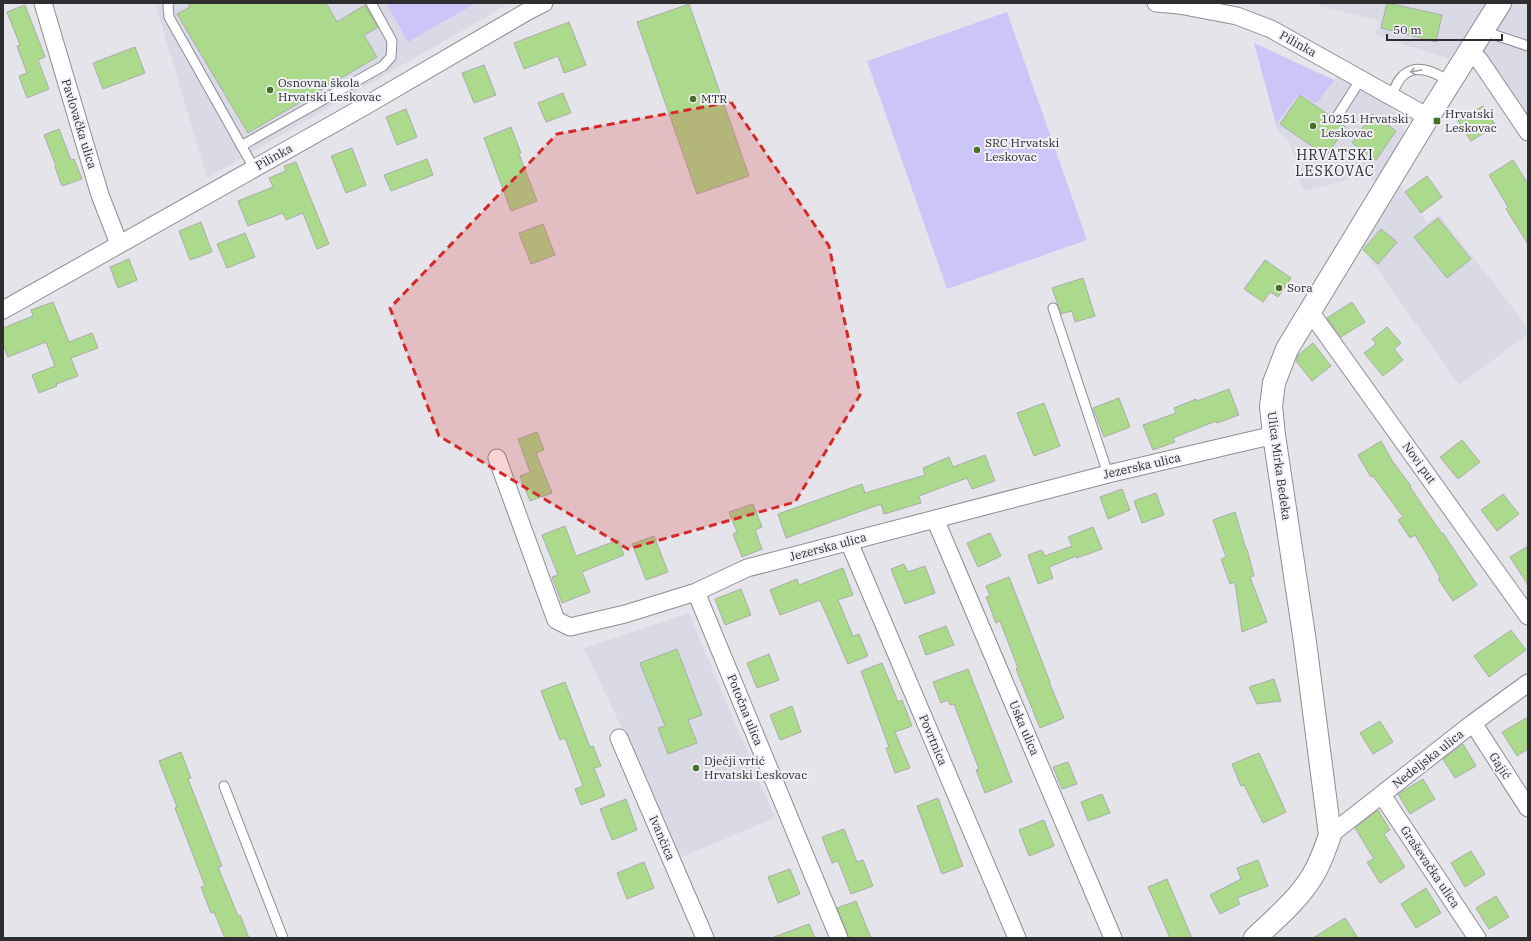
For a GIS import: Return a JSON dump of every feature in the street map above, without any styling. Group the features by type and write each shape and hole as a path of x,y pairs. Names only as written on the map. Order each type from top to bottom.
{"main road":[{"name":"Ulica Mirka Bedeka","path":"1258,937 1294,899 1313,876 1323,856 1330,835 1305,642 1274,435 1271,406 1274,383 1287,349 1310,310 1428,117 1500,3"}],"street":[{"name":"Pavlovačka ulica","path":"43,3 100,195 118,244"},
{"name":"Pilinka","path":"3,310 544,3"},
{"name":"Pilinka","path":"1156,3 1179,5 1237,16 1271,29 1428,117"},
{"path":"1470,51 1480,62 1528,132"},
{"name":"Novi put","path":"1310,310 1528,616"},
{"name":"Jezerska ulica","path":"497,458 556,620 570,627 625,614 696,592 747,568 1108,474 1274,435"},
{"name":"Uska ulica","path":"936,519 1113,938"},
{"name":"Povrtnica","path":"849,542 1017,938"},
{"name":"Potočna ulica","path":"696,592 839,938"},
{"name":"Nedeljska ulica","path":"1330,835 1473,723 1528,683"},
{"name":"Gajić","path":"1473,723 1528,808"},
{"name":"Ivančica","path":"619,738 705,938"},
{"name":"Graševačka ulica","path":"1382,795 1477,938"}],"lane":[{"path":"169,3 169,17 254,168"},
{"path":"241,146 383,66 391,57 392,41 371,3"},
{"path":"1483,30 1528,46"},
{"path":"1391,96 1399,80 1405,73 1412,71 1426,70 1438,74 1450,82"},
{"path":"1338,115 1361,79"},
{"path":"1054,308 1108,474"},
{"path":"224,786 283,938"}],"highlighted area":[{"path":"731,102 829,246 860,395 795,502 628,549 439,436 390,308 557,134"}],"shaded area":[{"name":"Osnovna škola Hrvatski Leskovac","path":"155,3 510,3 207,178"},
{"path":"386,3 476,3 408,42"},
{"path":"1310,3 1488,3 1449,59 1375,35 1379,21"},
{"path":"1509,3 1528,3 1528,122 1483,56 1484,50"},
{"name":"SRC Hrvatski Leskovac","path":"1007,12 1087,240 947,289 867,61"},
{"path":"1254,43 1334,80 1317,103 1299,94 1276,124"},
{"path":"1337,75 1389,105 1399,117 1404,130 1404,137 1380,184 1369,177 1355,180 1355,178 1303,191 1290,143 1277,131 1276,124 1299,94 1334,80"},
{"path":"1397,181 1427,223 1439,215 1528,328 1528,334 1459,385 1359,243"},
{"name":"Dječji vrtić Hrvatski Leskovac","path":"689,613 775,818 677,859 624,733 584,648"}],"building":[{"path":"188,3 326,3 337,22 365,5 378,27 364,35 377,57 248,133 177,14 190,7"},
{"path":"1387,3 1442,15 1436,42 1381,28"},
{"name":"MTR","path":"689,4 749,176 697,194 637,22"},
{"path":"25,5 45,57 38,60 49,89 27,98 19,76 27,73 17,46 20,45 7,12"},
{"path":"569,22 586,65 564,73 558,56 524,69 514,43"},
{"path":"135,47 145,73 103,89 93,63"},
{"path":"484,65 496,95 474,103 462,73"},
{"path":"563,93 571,113 546,122 538,103"},
{"name":"10251 Hrvatski Leskovac","path":"1300,95 1346,127 1326,156 1280,124"},
{"path":"1483,106 1496,126 1471,141 1458,121"},
{"path":"406,109 417,137 397,145 386,117"},
{"path":"1372,114 1396,131 1376,160 1352,143"},
{"path":"511,127 521,153 519,154 537,201 511,211 484,138"},
{"path":"59,129 71,160 74,159 82,179 62,186 44,135"},
{"path":"352,148 366,185 346,193 331,156"},
{"path":"427,159 433,175 391,191 384,175"},
{"path":"1513,160 1528,184 1528,244 1506,209 1508,207 1489,175"},
{"path":"296,162 329,244 317,249 303,213 286,220 283,213 248,226 238,201 273,187 269,178 286,171 284,166"},
{"path":"1427,176 1442,197 1421,213 1405,192"},
{"path":"1438,218 1471,259 1447,278 1414,237"},
{"path":"201,222 212,252 190,260 179,231"},
{"path":"543,224 555,255 531,264 519,233"},
{"path":"1381,229 1397,242 1378,264 1363,250"},
{"path":"245,233 255,257 227,268 217,244"},
{"path":"129,259 137,280 118,288 110,267"},
{"path":"1265,260 1291,278 1278,297 1270,292 1263,302 1244,289"},
{"path":"1083,278 1095,316 1075,322 1072,311 1061,314 1052,288"},
{"path":"53,302 69,342 92,333 98,348 71,358 78,376 56,384 57,386 39,393 32,375 55,366 46,342 8,357 3,344 3,328 33,316 31,310"},
{"path":"1352,302 1365,322 1341,337 1327,318"},
{"path":"1387,327 1401,343 1394,349 1403,360 1383,376 1364,353 1376,344 1372,339"},
{"path":"1313,343 1331,366 1312,381 1296,361 1298,355"},
{"path":"1229,389 1239,415 1217,423 1216,421 1173,438 1175,442 1153,450 1143,425 1176,413 1174,408 1196,399 1197,401"},
{"path":"1119,398 1130,427 1104,437 1093,408"},
{"path":"1044,403 1060,446 1034,456 1017,413"},
{"path":"537,432 544,450 536,453 552,493 530,501 520,476 530,472 518,439"},
{"path":"1462,440 1480,462 1458,479 1440,457"},
{"path":"1381,441 1393,462 1411,486 1410,487 1442,534 1443,533 1477,585 1453,601 1438,579 1440,577 1415,535 1410,538 1398,520 1403,517 1373,476 1371,477 1358,455"},
{"path":"985,455 995,481 972,489 967,478 919,496 921,503 884,514 881,504 786,538 778,514 862,484 865,493 925,475 923,468 949,457 953,467"},
{"path":"1122,489 1130,510 1108,519 1100,497"},
{"path":"1156,493 1164,515 1142,523 1134,501"},
{"path":"1503,494 1519,514 1497,531 1481,510"},
{"path":"753,504 762,527 755,530 762,549 742,557 733,534 737,532 729,512"},
{"path":"1235,512 1254,576 1250,577 1267,622 1242,632 1235,582 1230,584 1221,559 1226,557 1213,520"},
{"path":"565,526 576,556 618,540 624,555 582,572 590,592 562,603 552,577 558,575 542,535"},
{"path":"1093,527 1102,549 1077,558 1076,556 1049,567 1053,578 1038,584 1028,555 1042,550 1045,556 1072,546 1068,537"},
{"path":"990,533 1001,556 978,567 967,543"},
{"path":"654,536 668,572 646,580 632,544"},
{"path":"1528,546 1528,585 1510,557"},
{"path":"904,564 908,572 925,566 935,593 905,604 891,569"},
{"path":"843,568 853,595 838,600 853,636 859,634 868,656 848,664 820,600 780,615 770,590 797,579 799,585"},
{"path":"1009,577 1064,718 1040,728 1016,669 1018,668 1000,621 996,623 986,597 990,596 986,586"},
{"path":"741,589 751,615 725,625 715,599"},
{"path":"946,626 954,645 926,655 919,636"},
{"path":"1511,630 1526,650 1489,677 1474,656"},
{"path":"677,649 702,715 688,720 697,743 668,754 658,728 665,726 640,663"},
{"path":"769,654 779,680 757,688 747,663"},
{"path":"882,663 898,702 902,700 912,726 895,732 910,768 895,773 886,748 889,747 861,671"},
{"path":"968,669 1012,782 985,793 976,770 979,769 954,704 950,705 948,700 941,703 933,682"},
{"path":"1274,679 1281,701 1257,704 1249,687"},
{"path":"565,682 590,747 593,746 601,766 594,768 605,796 581,805 575,789 583,786 565,738 560,740 541,691"},
{"path":"792,706 801,732 780,740 770,715"},
{"path":"1528,717 1528,749 1517,756 1502,732"},
{"path":"1380,721 1393,742 1373,754 1360,733"},
{"path":"1463,744 1476,766 1455,778 1443,759"},
{"path":"181,752 191,778 188,779 222,866 218,867 238,916 240,915 249,938 225,938 214,912 211,913 201,887 205,886 175,808 177,807 159,761"},
{"path":"1259,753 1286,812 1263,823 1244,785 1241,786 1232,764"},
{"path":"1068,762 1077,784 1062,789 1053,767"},
{"path":"1423,779 1435,799 1410,814 1398,794"},
{"path":"1102,794 1110,813 1088,821 1081,802"},
{"path":"938,798 963,866 942,874 917,806"},
{"path":"626,799 637,830 612,840 600,809"},
{"path":"1378,810 1390,830 1384,834 1405,867 1380,883 1367,862 1374,859 1355,828"},
{"path":"1044,820 1054,846 1029,856 1019,830"},
{"path":"844,829 857,862 863,860 873,886 851,894 838,861 832,863 822,837"},
{"path":"1471,851 1485,874 1465,887 1451,863"},
{"path":"1258,860 1268,886 1237,898 1240,904 1220,914 1210,895 1241,879 1237,868"},
{"path":"644,862 654,888 627,899 617,873"},
{"path":"790,869 800,894 778,903 768,877"},
{"path":"1167,879 1192,938 1170,938 1148,887"},
{"path":"1426,888 1441,913 1416,928 1401,904"},
{"path":"1496,896 1509,917 1489,929 1476,908"},
{"path":"856,901 871,938 849,938 837,908"},
{"path":"1345,918 1358,938 1313,938"},
{"path":"809,924 815,938 774,937"}],"place":[{"name":"Osnovna škola Hrvatski Leskovac","path":"270,90"},
{"name":"MTR","path":"693,99"},
{"name":"Hrvatski Leskovac","path":"1437,121"},
{"name":"10251 Hrvatski Leskovac","path":"1313,126"},
{"name":"SRC Hrvatski Leskovac","path":"977,150"},
{"name":"Sora","path":"1279,288"},
{"name":"Dječji vrtić Hrvatski Leskovac","path":"696,768"}],"district":[{"name":"HRVATSKI LESKOVAC","path":"1335,164"}]}
